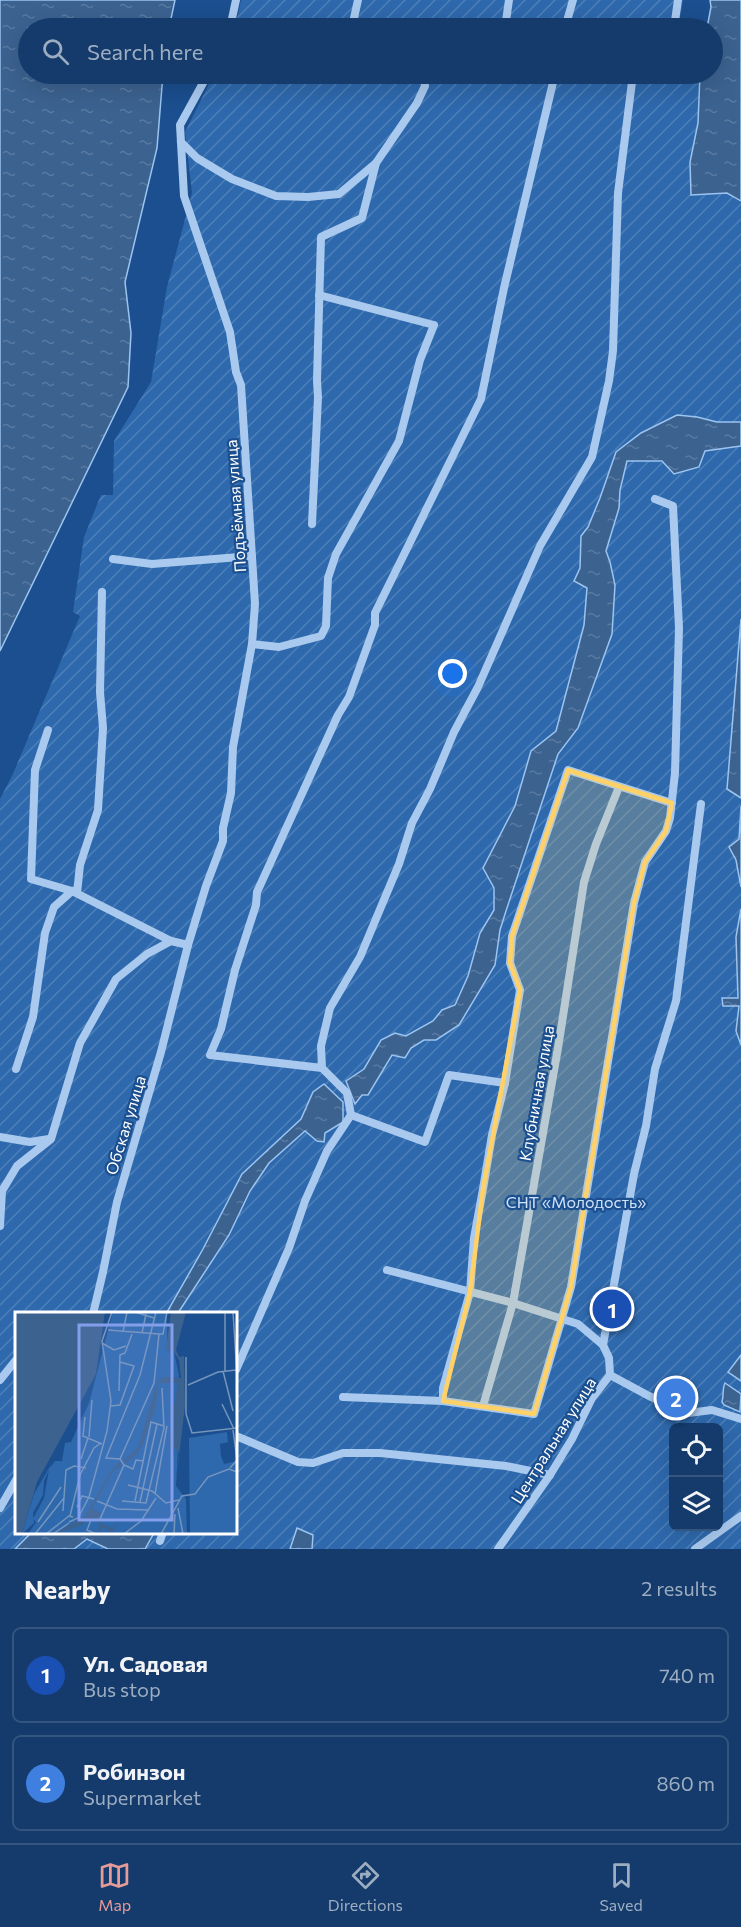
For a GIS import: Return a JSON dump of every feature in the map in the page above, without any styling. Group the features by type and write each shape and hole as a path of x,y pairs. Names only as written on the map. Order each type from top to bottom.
{"street":[{"path":"232,18 236,0"},
{"path":"354,18 358,0"},
{"path":"506,18 509,0"},
{"path":"568,18 573,0"},
{"path":"675,18 678,0"},
{"name":"Подъёмная улица","path":"188,945 223,841 223,828 231,793 233,747 252,644 255,604 241,385 236,372 230,332 184,196 180,124 202,84"},
{"path":"181,142 197,158 232,179 276,196 308,197 339,194 376,163 417,103 425,84"},
{"path":"237,1368 289,1248 305,1201 327,1151 351,1115 347,1093 322,1068 210,1055 221,1029 235,970 256,905 257,892 338,715 349,697 375,625 375,613 481,399 504,288 553,84"},
{"path":"322,1068 321,1046 330,1008 360,957 399,864 412,823 430,789 454,732 478,687 540,546 592,457 609,381 613,351 618,193 632,84"},
{"path":"312,524 318,397 321,237 362,218 376,163"},
{"path":"252,644 279,647 321,636 326,626 328,578 336,554 399,441 420,360 434,325 320,295"},
{"path":"343,1397 443,1401 534,1414 571,1287 634,903 645,862 666,831 672,803 679,628 673,506 655,499"},
{"path":"113,559 152,564 252,556"},
{"path":"16,1069 33,1017 45,933 54,907 75,892 80,864 98,810 104,728 100,692 102,592"},
{"path":"48,730 35,770 31,879 75,892 171,941 188,945"},
{"path":"443,1401 443,1388 470,1292 476,1228 492,1135 505,1083 520,990 510,963 512,936 568,771 672,803"},
{"name":"Клубничная улица","path":"483,1406 513,1303 584,882 596,844 619,787"},
{"path":"603,1345 634,1174 646,1126 656,1069 676,1001 701,804"},
{"path":"0,1226 2,1191 17,1166 51,1139 80,1043 116,979 147,954 171,941"},
{"name":"Обская улица","path":"93,1312 117,1202 161,1052 188,945"},
{"path":"351,1115 425,1142 449,1075 505,1083"},
{"path":"0,1137 30,1142 51,1139"},
{"path":"387,1270 513,1303 578,1324 603,1345 609,1358 610,1376 688,1413 712,1410 741,1419"},
{"path":"0,1380 15,1361"},
{"name":"Центральная улица","path":"498,1549 550,1475 572,1439 592,1398 610,1376"},
{"path":"237,1436 298,1462 314,1463 343,1453 380,1454 506,1466 550,1475"},
{"path":"0,1508 15,1482"},
{"path":"695,1549 741,1516"}],"highlighted area":[{"path":"568,770 672,803 666,831 645,862 634,903 571,1287 534,1414 443,1401 470,1292 483,1189 520,990 510,963 512,936"}],"green space":[{"path":"241,0 683,0 680,18 237,18"},
{"name":"СНТ «Молодость»","path":"209,84 700,84 698,123 690,162 691,195 727,193 741,202 741,806 739,840 730,847 736,860 741,887 741,909 736,937 738,999 726,997 739,1006 741,1022 741,1549 0,1549 0,799 80,616 73,612 84,537 101,495 113,495 114,441 151,382 167,287 192,193 185,132"}],"water":[{"path":"0,0 175,0 171,18 18,18 18,84 162,84 157,148 125,282 131,333 128,387 0,651"},
{"path":"710,0 741,0 741,201 727,193 691,195 690,162 698,123 700,84 723,84 723,18 709,18"},
{"path":"677,415 717,422 741,422 741,446 705,451 699,467 674,474 662,461 627,461 620,490 619,508 606,551 615,585 612,634 578,728 558,754 500,930 495,965 459,1025 436,1040 424,1040 411,1048 405,1058 392,1055 368,1095 362,1095 355,1104 346,1081 364,1069 381,1040 395,1033 406,1036 433,1021 442,1010 455,1005 468,976 480,933 494,910 494,888 483,868 515,806 531,751 556,731 584,625 587,588 574,581 580,568 581,536 588,527 616,452 641,433"},
{"path":"741,619 741,798 727,789"},
{"path":"741,806 741,887 736,860 729,847 739,839"},
{"path":"741,909 741,1045 736,1031 739,1006 723,1006 722,998 738,998 736,937"},
{"path":"324,1084 343,1102 343,1122 325,1133 324,1142 317,1141 305,1131 269,1163 250,1191 229,1235 179,1312 167,1312 242,1174 301,1119 313,1092"},
{"path":"741,1355 741,1381 728,1372"},
{"path":"725,1383 741,1394 740,1412 722,1402"},
{"path":"297,1528 313,1535 312,1549 290,1549"},
{"path":"30,1534 153,1534 145,1549 108,1549 87,1539 74,1549 15,1549"}],"place":[{"name":"Ул. Садовая","path":"612,1309"},
{"name":"Робинзон","path":"676,1398"}]}
